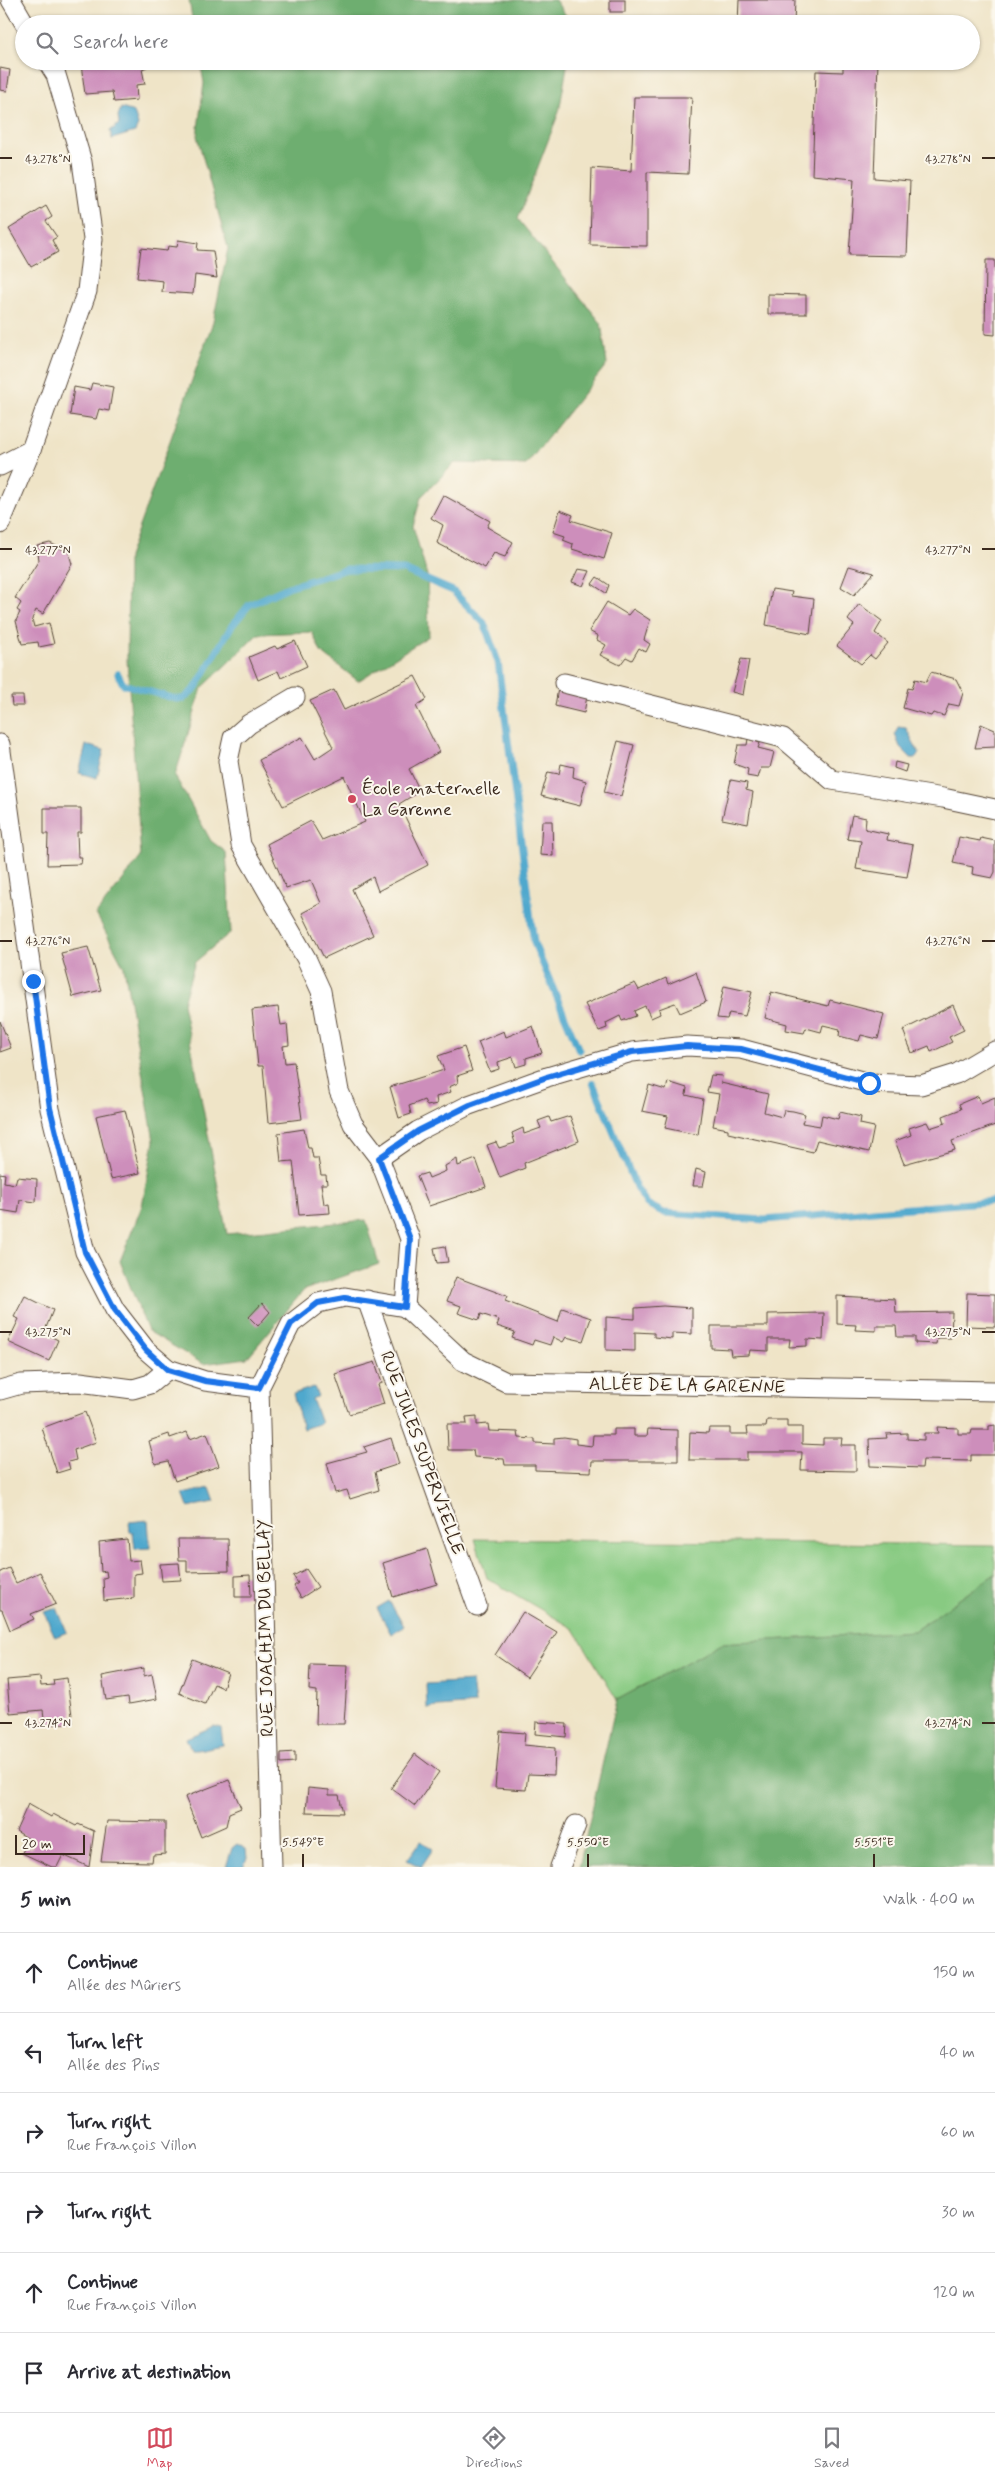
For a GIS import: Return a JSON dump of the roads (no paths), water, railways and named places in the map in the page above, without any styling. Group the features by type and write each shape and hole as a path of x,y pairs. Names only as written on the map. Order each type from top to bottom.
{"street":[{"path":"11,0 20,15"},
{"path":"0,524 31,450 87,291 93,239 82,162 56,75 53,70"},
{"path":"0,466 31,450"},
{"path":"564,683 783,738 832,780 943,798 995,809"},
{"path":"0,744 50,1108 85,1252 115,1310 146,1350 168,1370 205,1381 259,1388 291,1324 318,1303 345,1298 405,1307 410,1239 379,1158 353,1124 339,1090 320,991 306,958 241,845 228,761 233,738 248,724 295,697"},
{"path":"379,1158 418,1131 470,1105 547,1077 632,1052 687,1046 741,1049 869,1083 921,1086 956,1074 995,1051"},
{"name":"RUE JULES SUPERVIELLE","path":"367,1300 477,1606"},
{"name":"ALLÉE DE LA GARENNE","path":"405,1307 464,1361 506,1382 995,1391"},
{"path":"0,1390 21,1384 80,1382 133,1389 150,1384 168,1370"},
{"name":"RUE JOACHIM DU BELLAY","path":"259,1388 272,1867"},
{"path":"560,1867 576,1825"}],"water":[{"path":"121,108 134,112 138,125 135,132 112,139 110,131 119,124 118,116"},
{"path":"898,727 906,728 919,753 916,758 911,758 900,747 895,734"},
{"path":"86,745 104,750 97,778 79,773"},
{"path":"314,1387 318,1396 312,1399 321,1423 303,1429 293,1394"},
{"path":"210,1488 215,1502 188,1507 183,1494"},
{"path":"148,1520 150,1548 135,1549 133,1532 130,1532 129,1522"},
{"path":"389,1601 404,1626 391,1634 377,1608"},
{"path":"57,1608 67,1632 55,1637 44,1612"},
{"path":"472,1681 475,1704 427,1708 426,1684"},
{"path":"214,1726 221,1728 223,1745 191,1750 186,1738"},
{"path":"421,1841 433,1849 421,1867 407,1860"},
{"path":"237,1844 246,1849 247,1858 243,1867 226,1867 232,1848"}],"waterway":[{"path":"118,674 123,684 176,699 183,699 195,689 231,627 249,605 288,587 347,569 404,570 453,591 484,623 498,662 534,943 579,1050"},
{"path":"593,1083 637,1189 647,1204 664,1213 764,1220 995,1201"}],"place":[{"name":"École maternelle La Garenne","path":"352,799"}]}
